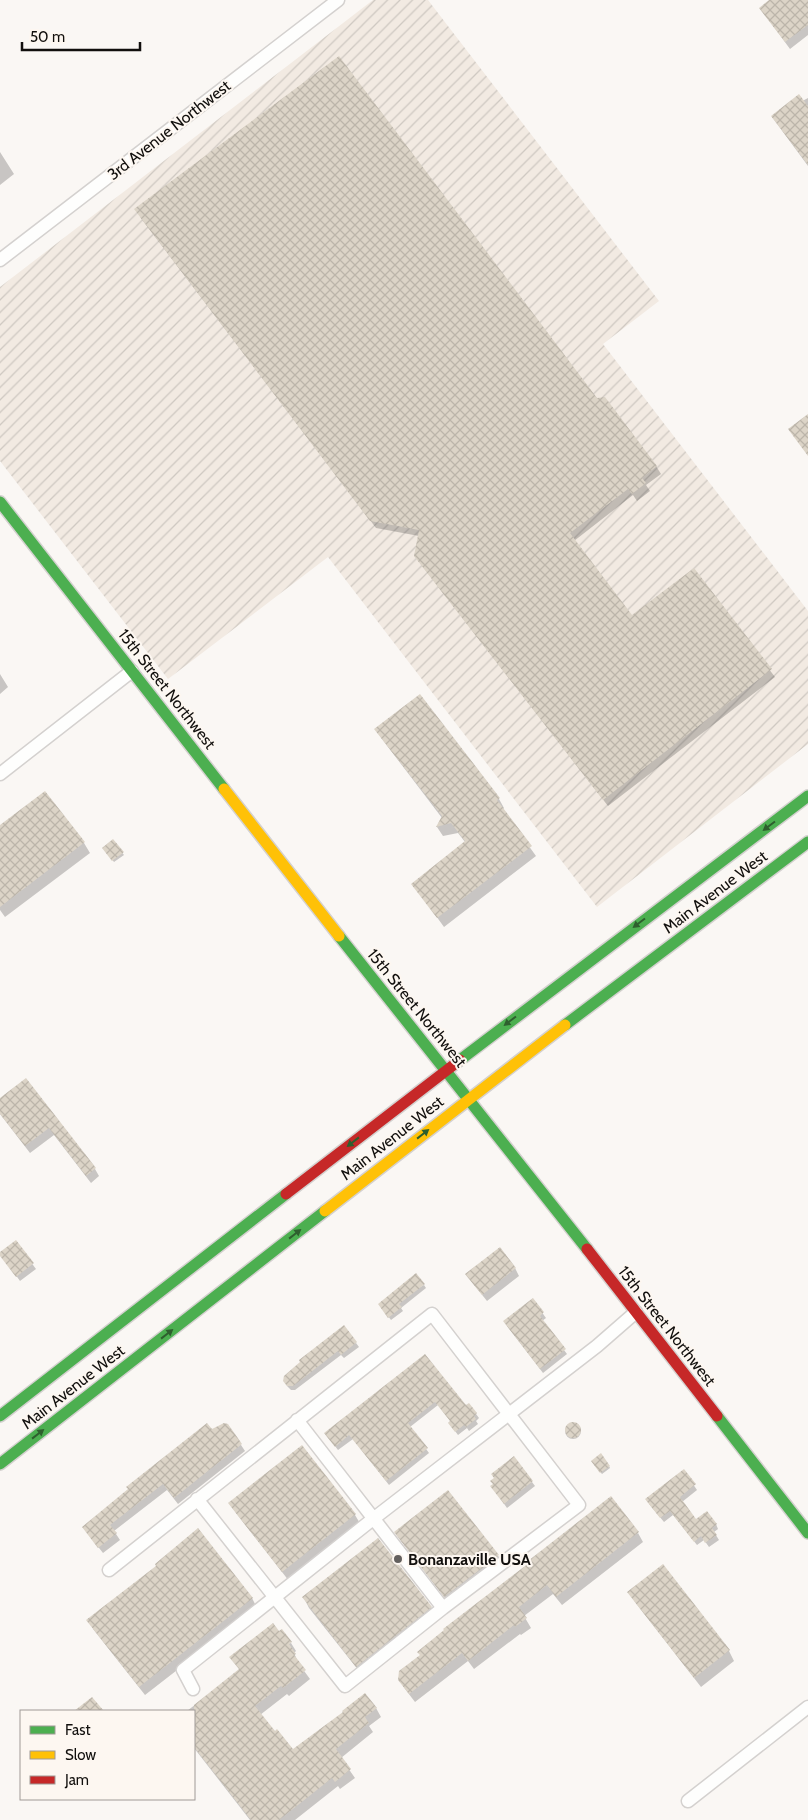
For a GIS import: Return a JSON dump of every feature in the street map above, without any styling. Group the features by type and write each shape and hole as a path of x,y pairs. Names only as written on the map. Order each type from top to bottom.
{"main road":[{"name":"15th Street Northwest","path":"0,502 420,1040 513,1154 808,1533"},
{"name":"Main Avenue West","path":"0,1416 446,1070 808,796"},
{"name":"Main Avenue West","path":"0,1464 468,1099 808,842"}],"street":[{"name":"3rd Avenue Northwest","path":"0,260 338,0"},
{"path":"0,774 132,671"},
{"path":"193,1689 183,1670 373,1519 597,1346 636,1312"},
{"path":"109,1570 197,1499 432,1314 579,1505 443,1608 345,1686 197,1499"},
{"path":"297,1420 443,1608"},
{"path":"688,1801 808,1707"}],"shaded area":[{"path":"373,0 428,0 659,301 603,344 808,611 808,744 597,907 328,557 168,679 0,461 0,287"}],"building":[{"path":"769,0 808,0 808,25 785,42 759,8"},
{"path":"339,56 597,398 605,397 657,466 642,478 646,483 632,494 628,489 570,533 632,615 694,568 772,669 603,800 414,556 419,530 370,521 134,209"},
{"path":"799,94 808,106 808,165 771,116"},
{"path":"808,414 808,456 788,429"},
{"path":"420,694 500,798 497,800 532,846 437,918 411,884 465,841 451,823 436,827 442,816 374,729"},
{"path":"45,791 85,842 0,907 0,825"},
{"path":"113,839 124,852 112,861 102,848"},
{"path":"26,1078 96,1168 86,1176 49,1128 25,1146 0,1114 0,1098"},
{"path":"16,1240 34,1263 16,1277 0,1256 0,1252"},
{"path":"500,1247 516,1268 482,1295 465,1274"},
{"path":"416,1273 425,1284 399,1304 402,1307 388,1318 378,1304"},
{"path":"533,1298 544,1312 540,1316 566,1349 540,1369 503,1321"},
{"path":"344,1325 357,1342 341,1355 338,1351 293,1386 287,1386 283,1381 284,1376 300,1362 299,1360"},
{"path":"425,1354 466,1405 469,1403 477,1413 474,1416 476,1419 466,1427 464,1425 455,1432 448,1423 450,1421 435,1402 408,1423 428,1448 386,1481 349,1435 335,1447 324,1433"},
{"path":"570,1422 576,1422 581,1427 579,1436 570,1438 565,1433 565,1427"},
{"path":"207,1423 212,1429 224,1423 228,1424 242,1444 174,1498 163,1484 110,1525 117,1533 98,1548 82,1527 128,1489 126,1487"},
{"path":"302,1445 356,1514 282,1572 228,1503"},
{"path":"601,1453 610,1466 600,1473 591,1461"},
{"path":"514,1456 533,1481 504,1504 490,1486 493,1484 490,1481 494,1478 491,1474"},
{"path":"684,1469 696,1484 680,1497 696,1519 707,1511 717,1524 712,1528 717,1535 705,1543 701,1536 694,1542 670,1511 660,1518 645,1499"},
{"path":"448,1490 499,1555 444,1597 394,1532"},
{"path":"611,1496 639,1532 556,1597 547,1585 519,1607 527,1618 515,1627 514,1625 468,1661 462,1653 409,1694 398,1680 399,1671 420,1655 417,1652 443,1629 529,1563 528,1561"},
{"path":"198,1528 253,1598 139,1687 86,1620 156,1566 155,1564"},
{"path":"378,1538 432,1607 356,1667 302,1597"},
{"path":"663,1564 730,1650 694,1678 627,1592"},
{"path":"273,1623 279,1631 282,1629 292,1642 289,1644 296,1654 294,1655 306,1670 255,1706 275,1731 277,1729 293,1749 365,1693 377,1708 365,1717 369,1723 336,1749 351,1769 335,1782 332,1778 279,1820 251,1820 195,1748 194,1705 239,1669 229,1657"},
{"path":"92,1697 103,1710 75,1710"}],"traffic: fast":[{"path":"0,502 224,789"},
{"path":"460,1060 808,796"},
{"path":"565,1025 808,842"},
{"path":"339,936 587,1249"},
{"path":"0,1416 286,1194"},
{"path":"0,1464 325,1211"},
{"path":"717,1416 808,1533"}],"traffic: slow":[{"path":"224,789 339,936"},
{"path":"325,1211 565,1025"}],"traffic: jam":[{"path":"286,1194 460,1060"},
{"path":"587,1249 717,1416"}],"place":[{"name":"Bonanzaville USA","path":"398,1559"}]}
